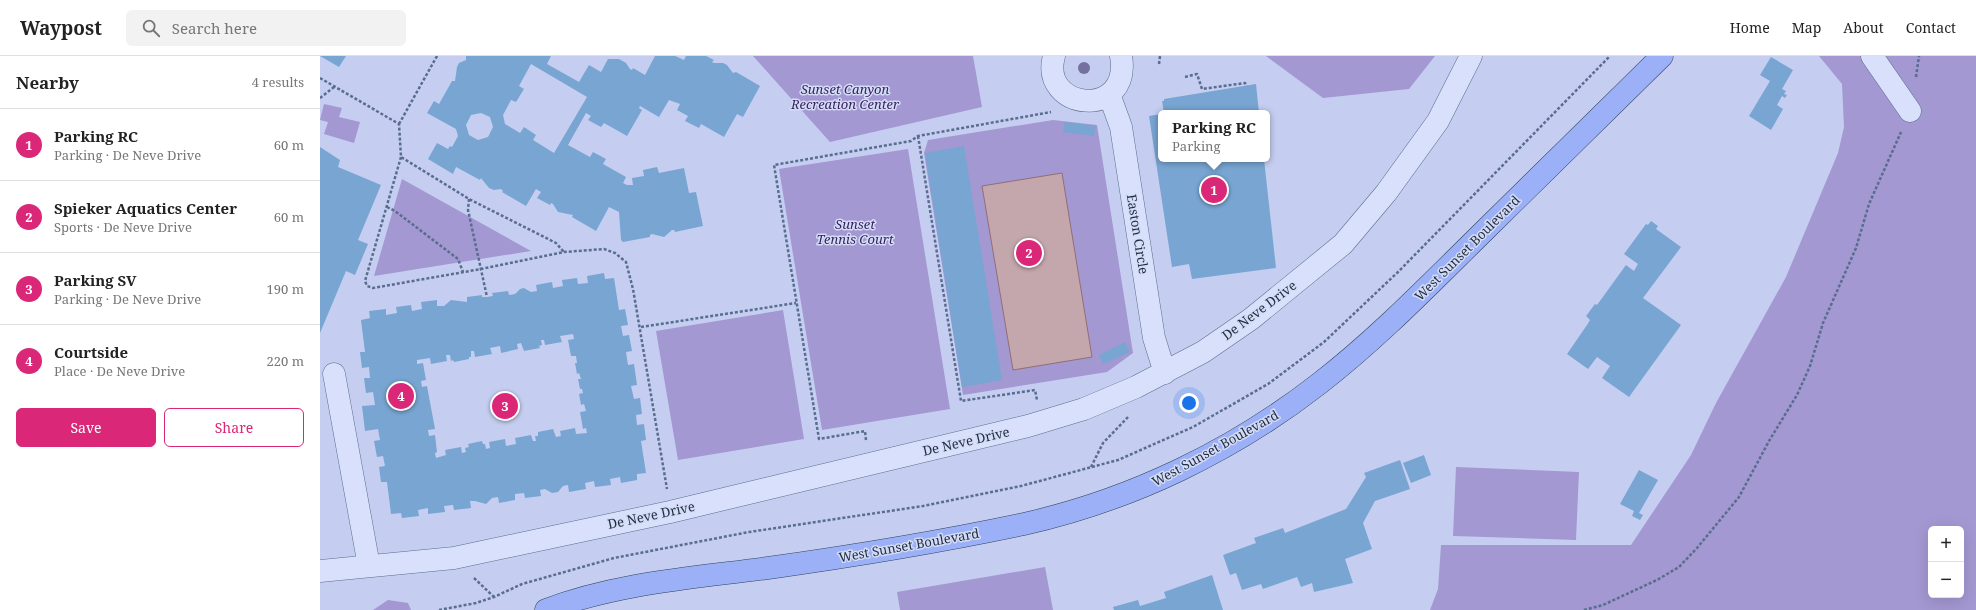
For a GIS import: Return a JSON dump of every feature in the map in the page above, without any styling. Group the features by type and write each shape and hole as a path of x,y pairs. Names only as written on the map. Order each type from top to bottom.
{"main road":[{"name":"West Sunset Boulevard","path":"546,610 576,599 616,589 838,558 1027,523 1098,504 1174,474 1272,417 1320,383 1399,314 1662,56"}],"street":[{"path":"1054,56 1053,74 1058,85 1066,94 1075,100 1087,102 1098,100 1109,94 1121,79 1123,68 1121,56"},
{"name":"De Neve Drive","path":"320,571 454,558 670,512 1028,426 1084,409 1165,373 1203,352 1251,319 1343,244 1386,193 1438,121 1472,56"},
{"path":"1872,56 1910,111"},
{"name":"Easton Circle","path":"1109,94 1121,127 1154,338 1165,373"},
{"path":"334,374 370,566"}],"path":[{"path":"438,56 399,124 401,157 365,282 367,286 373,288 481,269 564,252 604,249 615,253 626,262 633,289 641,327 665,470 670,512"},
{"path":"1159,64 1160,56"},
{"path":"439,610 476,603 522,584 614,558 749,532 924,506 1021,486 1118,460 1193,427 1268,384 1324,342 1398,272 1610,56"},
{"path":"1584,610 1603,605 1657,580 1679,567 1740,497 1769,441 1797,395 1810,366 1824,323 1856,248 1869,204 1910,111 1919,56"},
{"path":"1185,76 1197,74 1202,89 1246,83 1246,86"},
{"path":"320,78 399,124"},
{"path":"320,98 334,87"},
{"path":"867,445 865,431 819,439 774,165 911,141 918,136 1052,112"},
{"path":"918,136 961,401 1035,390 1038,404"},
{"path":"401,157 469,199 556,243 564,252"},
{"path":"469,199 468,210 487,297"},
{"path":"387,207 395,211 458,259 463,272"},
{"path":"641,327 796,303"},
{"path":"1091,467 1103,443"}],"green space":[{"name":"Sunset Canyon Recreation Center","path":"753,56 973,56 982,107 830,142"},
{"path":"1266,56 1435,56 1409,89 1323,98"},
{"path":"1819,56 1976,56 1976,610 1430,610 1438,589 1441,545 1631,545 1691,455 1716,403 1786,277 1838,153 1844,127 1842,84"},
{"path":"324,104 342,108 339,117 360,122 354,143 324,134 328,122 320,120"},
{"path":"1053,120 1097,125 1133,353 1107,372 963,395 924,153 928,140"},
{"name":"Sunset Tennis Court","path":"908,149 950,409 822,430 779,169"},
{"path":"402,179 531,251 374,276"},
{"path":"783,310 804,439 678,460 656,331"},
{"path":"1456,467 1579,472 1576,540 1453,536"},
{"path":"1045,567 1053,610 900,610 897,592"},
{"path":"388,600 408,603 411,610 373,610"}],"shaded area":[{"path":"1062,173 1092,357 1013,370 982,186"}],"building":[{"path":"320,56 346,56 339,67"},
{"path":"466,56 551,56 547,64 579,82 589,65 601,72 608,59 619,59 626,63 630,69 632,70 633,68 645,75 655,56 675,56 684,60 686,56 706,56 714,60 712,62 714,63 723,63 727,65 733,73 736,72 760,86 743,117 737,114 724,137 701,124 699,128 685,121 688,116 677,110 680,104 669,100 659,117 640,106 639,108 642,110 627,136 604,123 601,127 588,120 591,116 586,113 568,145 590,157 593,152 606,159 603,164 626,177 623,183 627,185 633,185 632,178 644,176 643,170 657,167 659,173 684,168 689,193 696,192 703,226 675,232 672,230 664,237 652,234 650,237 623,242 621,240 619,212 609,207 596,231 572,217 573,215 558,212 553,204 551,203 550,205 537,198 541,192 536,189 526,206 502,192 503,191 501,189 494,190 489,188 481,178 480,180 456,167 453,174 428,159 437,143 448,149 450,146 452,147 458,136 456,129 427,113 434,101 439,104 452,81 455,81 459,63 466,60","holes":["531,64 587,97 554,153 533,140 536,135 524,127 520,133 505,124 503,115 511,100 516,102 524,89 519,86","481,113 490,117 493,127 488,137 478,140 469,135 466,125 471,115"]},
{"path":"1771,57 1793,70 1782,89 1786,91 1784,94 1787,95 1785,98 1782,96 1777,105 1783,109 1771,130 1749,116 1770,81 1760,75"},
{"path":"1256,84 1259,110 1164,110 1162,101 1164,101 1164,99"},
{"path":"1158,114 1158,162 1264,162 1276,268 1192,279 1189,264 1172,267 1149,116"},
{"path":"1065,122 1096,126 1094,136 1063,132"},
{"path":"964,146 1002,380 962,387 925,153"},
{"path":"320,147 340,160 338,167 381,185 358,240 368,244 355,275 346,271 320,333"},
{"path":"1651,221 1658,226 1656,229 1681,247 1643,298 1681,325 1629,397 1602,378 1610,366 1597,357 1588,369 1567,354 1590,320 1586,316 1595,304 1597,305 1626,265 1634,271 1638,264 1624,254 1646,224 1648,225"},
{"path":"604,273 605,279 614,278 619,310 625,309 628,325 621,326 623,336 629,335 632,351 626,352 628,365 634,364 637,385 631,386 634,399 640,398 642,414 636,415 637,425 644,424 646,440 641,441 646,473 637,474 637,480 621,483 620,477 610,479 611,485 595,487 594,481 585,483 586,489 569,492 568,485 563,486 558,492 552,493 545,489 540,490 541,496 525,498 524,493 515,494 515,500 499,503 498,497 492,498 486,504 470,501 471,508 454,510 453,505 444,506 445,512 428,514 428,508 418,510 419,516 402,518 401,513 391,514 387,482 381,482 379,467 385,466 383,456 377,457 374,441 380,440 378,429 365,431 362,406 375,405 373,392 366,393 364,378 370,378 369,367 362,368 360,352 365,352 361,320 370,318 369,311 386,309 386,315 397,313 396,307 411,305 412,311 422,309 421,302 437,300 437,306 444,306 451,300 467,302 467,297 482,295 482,297 487,297 493,296 492,293 508,291 509,295 515,294 520,289 524,288 531,292 537,291 536,285 552,282 553,288 563,286 562,280 577,278 578,284 588,283 587,276","holes":["573,334 574,339 568,340 571,356 576,356 577,363 575,363 577,374 579,373 581,379 578,379 580,389 582,389 583,393 579,394 581,405 584,404 586,411 580,412 583,429 586,428 587,433 576,434 575,428 560,431 561,436 556,437 553,429 538,432 538,436 535,436 536,441 533,441 531,435 515,438 516,444 506,446 505,439 489,442 490,448 486,449 485,444 483,444 482,441 468,444 469,447 465,448 466,452 462,453 461,447 445,450 446,455 436,458 435,453 437,452 435,435 429,436 428,430 435,429 427,386 422,387 421,381 426,380 423,363 417,364 417,360 430,358 431,364 447,361 446,355 450,355 451,361 453,360 454,362 469,359 469,357 471,357 471,351 474,351 475,357 492,354 490,348 500,346 501,353 518,349 517,344 521,343 524,351 540,348 539,346 542,345 541,340 544,340 545,345 562,342 560,336"]},
{"path":"1125,342 1130,352 1103,364 1099,355"},
{"path":"1424,455 1431,475 1411,483 1403,463"},
{"path":"1400,460 1410,489 1375,501 1363,523 1372,549 1345,559 1353,583 1314,592 1312,583 1301,587 1297,577 1263,589 1261,584 1242,590 1236,573 1230,575 1223,555 1256,543 1254,538 1283,528 1285,533 1346,509 1366,477 1364,473"},
{"path":"1639,470 1658,480 1639,513 1643,515 1640,520 1632,516 1634,511 1620,504"},
{"path":"1212,575 1223,610 1114,610 1113,607 1138,600 1140,606 1166,598 1164,592"}],"place":[{"name":"Parking RC","path":"1214,190"},
{"name":"Spieker Aquatics Center","path":"1029,253"},
{"name":"Courtside","path":"401,396"},
{"name":"Parking SV","path":"505,406"}]}
